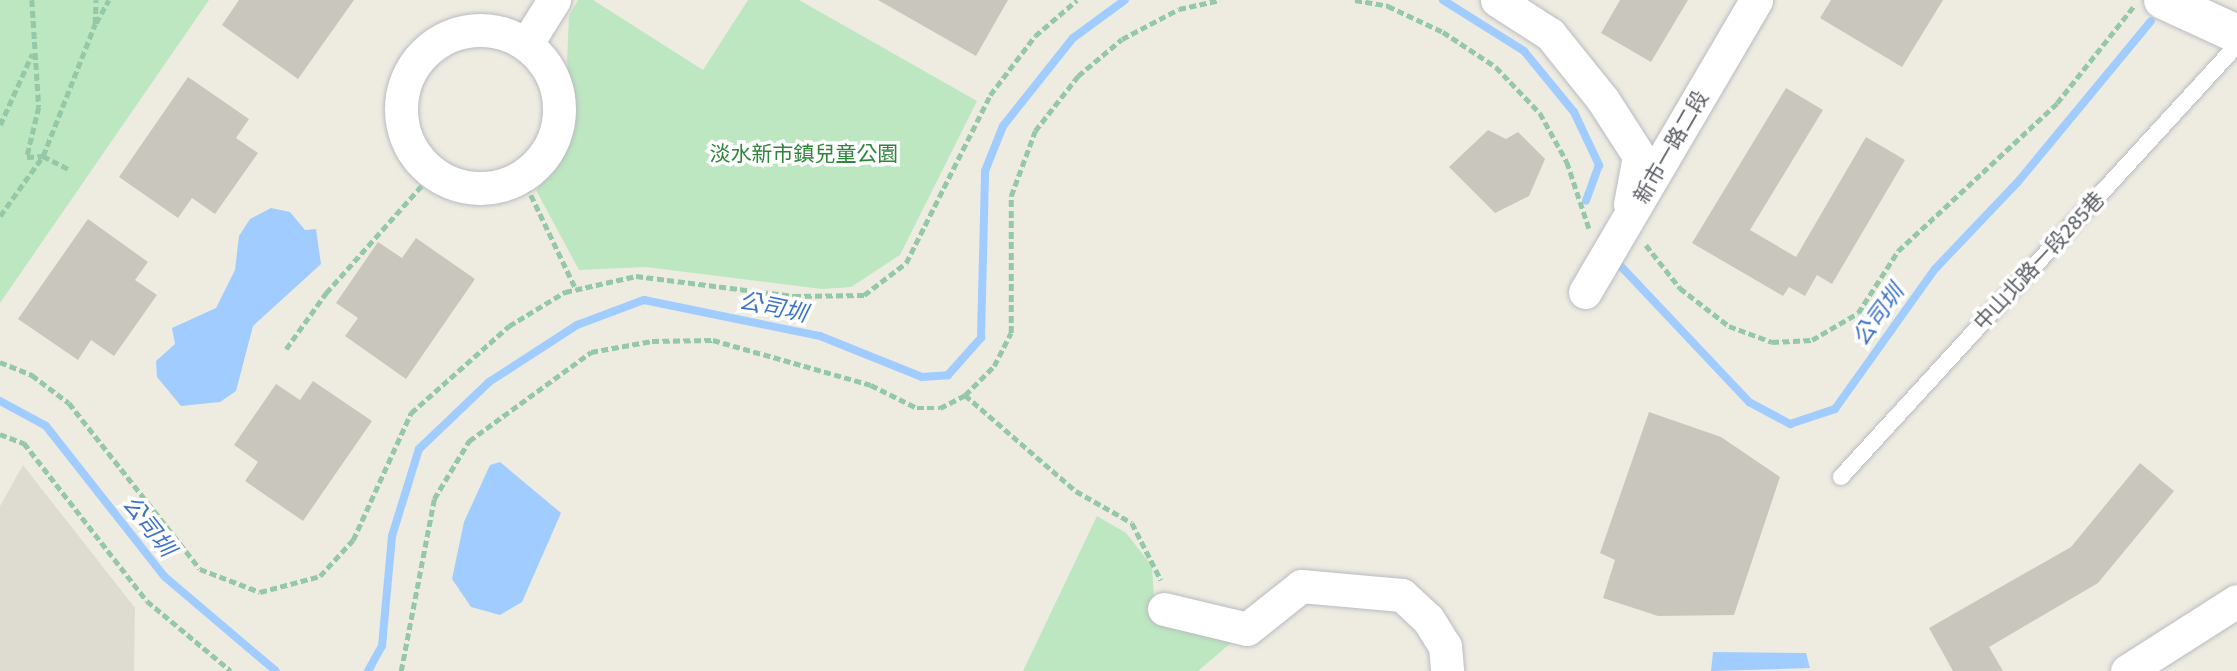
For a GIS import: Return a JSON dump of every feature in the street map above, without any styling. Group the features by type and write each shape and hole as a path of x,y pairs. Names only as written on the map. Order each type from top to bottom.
{"street":[{"path":"527,43 554,0"},
{"path":"1497,0 1550,34 1574,60 1639,156 1628,221"},
{"name":"新市一路二段","path":"1585,292 1756,0"},
{"path":"2162,0 2237,34"},
{"path":"474,28 527,43 551,72 560,108 545,155 522,176 480,189 433,173 402,128 404,87 424,51 474,28"},
{"path":"1164,609 1247,629 1301,586 1402,595 1429,619 1445,646 1447,671"},
{"path":"2127,671 2237,601"}],"lane":[{"name":"中山北路一段285巷","path":"1841,477 2237,45"}],"path":[{"path":"32,0 33,53 39,107 27,157 43,156 69,169"},
{"path":"95,24 96,0"},
{"path":"0,216 43,156 95,24 109,0"},
{"path":"0,362 32,375 69,403 200,569 260,592 320,576 353,540 411,413 509,326 576,289 636,275 794,296 864,295 906,263 990,95 1035,36 1077,0"},
{"path":"401,671 434,499 462,453 526,394 591,352 652,341 713,340 871,385 917,408 940,408 965,395 994,366 1011,333 1011,196 1035,131 1077,76 1122,38 1179,9 1220,0"},
{"path":"1354,0 1388,6 1443,32 1496,67 1540,113 1567,162 1603,261"},
{"path":"1628,221 1680,288 1729,326 1772,342 1812,340 1858,313 1898,251 2057,103 2138,0"},
{"path":"0,125 33,53"},
{"path":"286,349 326,293 433,173"},
{"path":"522,176 576,289"},
{"path":"965,395 1076,491 1132,523 1160,570 1164,609"},
{"path":"0,434 24,443 147,601 231,671"}],"shaded area":[{"path":"23,465 135,608 134,671 0,671 0,506"}],"green space":[{"path":"0,0 209,0 0,303"},
{"name":"淡水新市鎮兒童公園","path":"578,0 593,0 703,70 748,0 799,0 977,101 900,255 851,287 822,289 646,267 579,270 536,190 558,167 575,129 567,61 569,16"},
{"path":"1097,516 1126,533 1152,566 1155,613 1238,637 1198,671 1023,671"}],"water":[{"path":"271,208 290,212 305,230 316,229 321,264 253,326 236,391 220,402 181,406 157,377 156,361 175,344 172,328 216,308 235,270 239,236 250,219"},
{"path":"500,462 561,513 522,602 500,615 471,607 452,579 464,522 490,465"},
{"path":"1713,652 1806,653 1810,668 1711,671"}],"building":[{"path":"239,0 354,0 298,79 222,25"},
{"path":"878,0 1008,0 976,56"},
{"path":"1620,0 1688,0 1651,62 1601,33"},
{"path":"1831,0 1943,0 1902,67 1820,18"},
{"path":"188,77 249,119 236,138 258,153 215,214 192,198 178,218 119,177"},
{"path":"1786,88 1823,110 1750,230 1796,257 1866,137 1905,160 1832,284 1817,275 1805,296 1789,287 1783,296 1692,243"},
{"path":"1488,130 1506,139 1518,132 1545,159 1529,196 1495,213 1449,167"},
{"path":"88,219 148,262 135,280 157,295 114,356 91,340 78,360 18,319"},
{"path":"416,238 475,279 406,379 345,336 358,318 336,303 378,242 402,258"},
{"path":"313,381 372,421 303,521 245,481 258,462 234,445 276,384 300,400"},
{"path":"1649,412 1721,437 1780,477 1734,615 1658,616 1603,598 1615,560 1600,553"},
{"path":"2140,463 2174,491 2098,583 1989,647 2003,671 1953,671 1929,628 2071,547"}],"waterway":[{"name":"公司圳","path":"368,671 382,646 392,536 419,449 489,382 577,325 644,300 820,336 922,377 948,375 981,338 985,171 1003,126 1073,38 1125,0"},
{"name":"公司圳","path":"1443,0 1524,51 1574,112 1599,165 1586,201"},
{"name":"公司圳","path":"1614,259 1749,402 1790,424 1835,409 1935,269 2017,183 2151,21"},
{"name":"公司圳","path":"0,401 46,426 165,577 276,671"}]}
